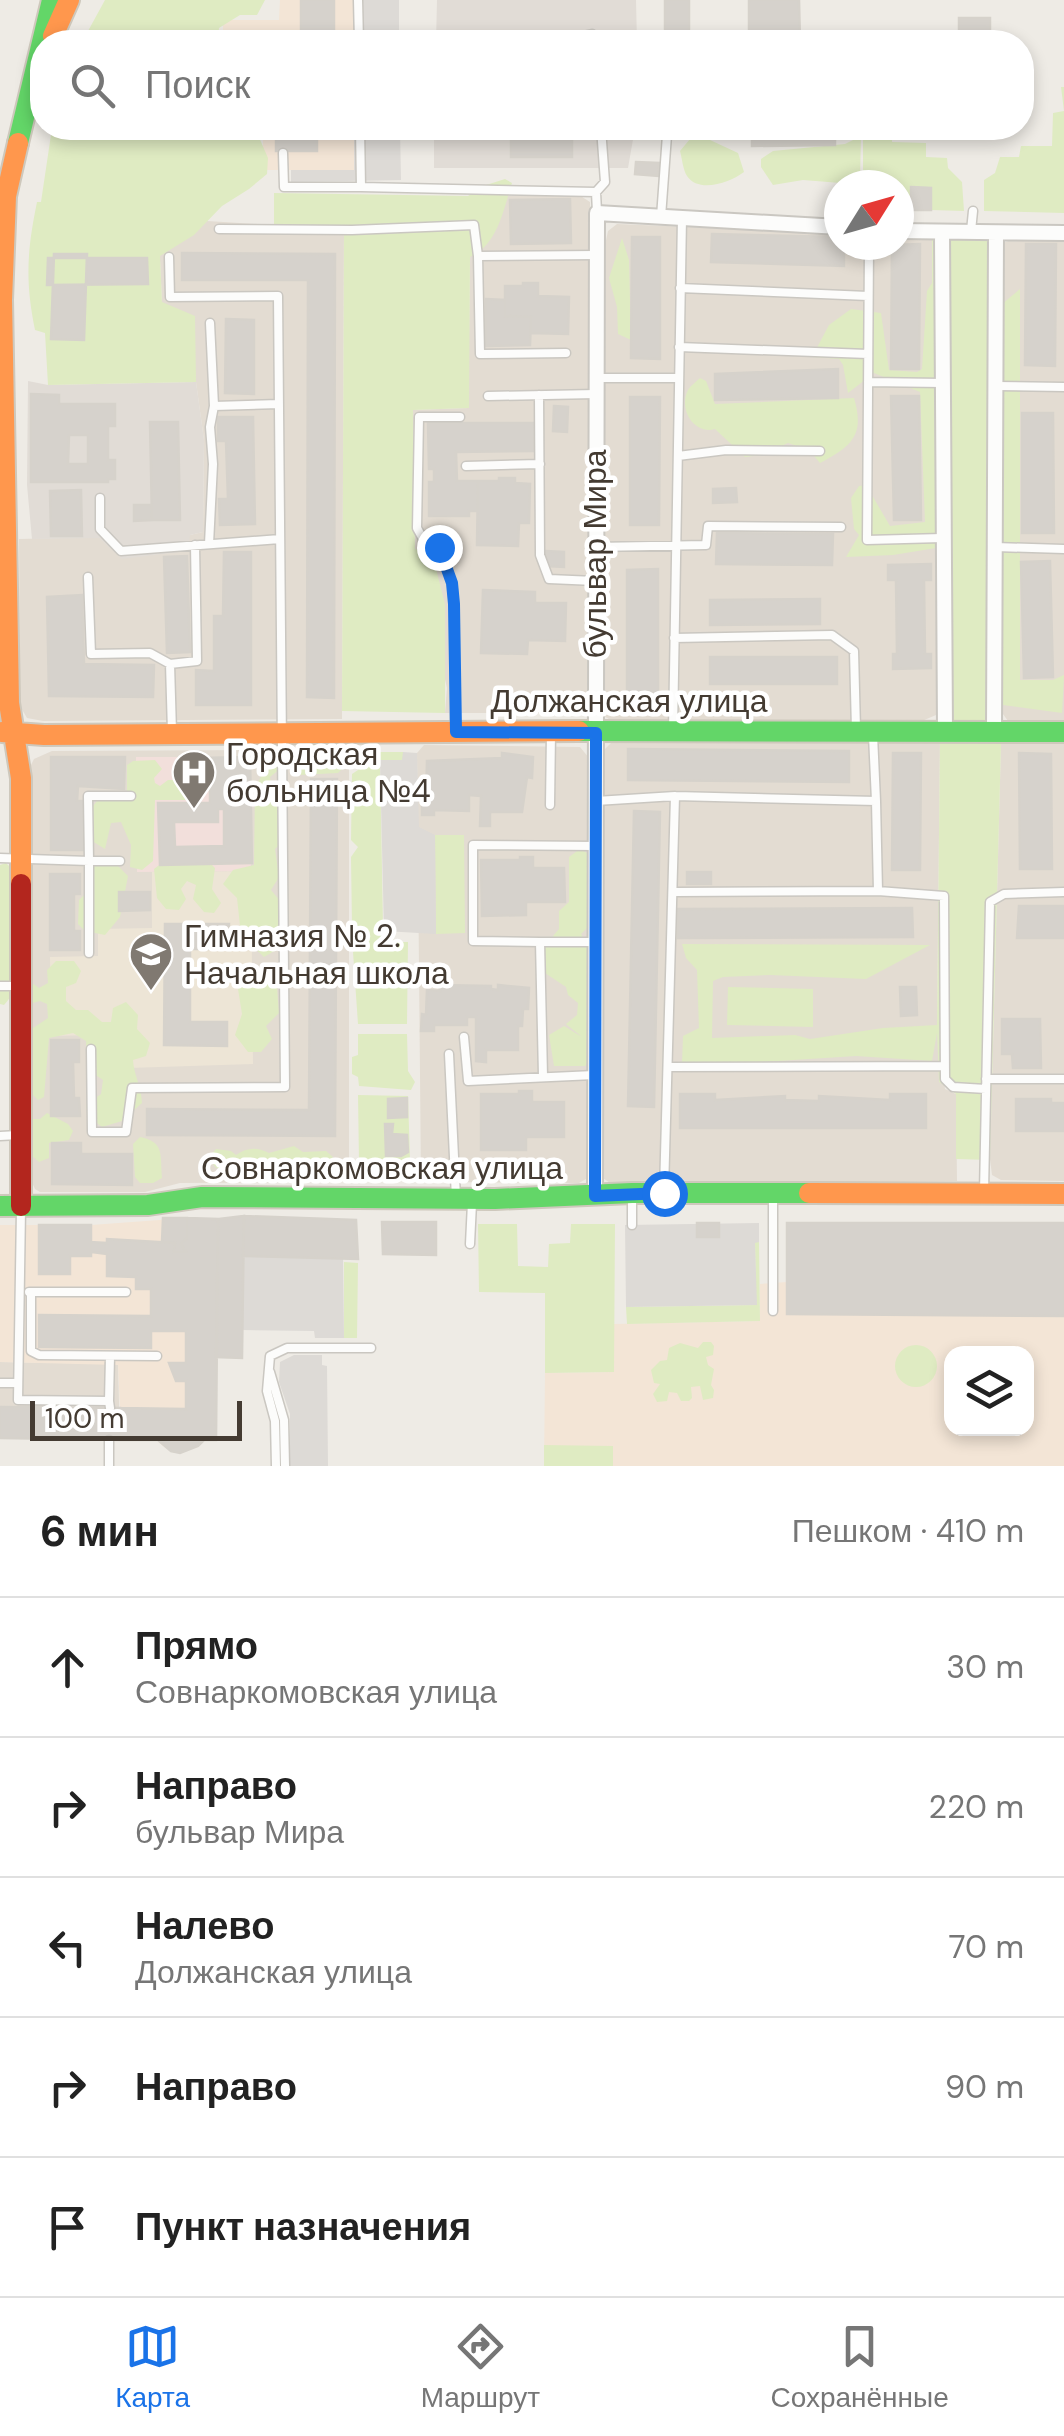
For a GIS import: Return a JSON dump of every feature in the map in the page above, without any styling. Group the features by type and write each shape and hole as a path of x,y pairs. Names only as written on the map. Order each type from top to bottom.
{"main road":[{"path":"44,30 52,0"},
{"path":"55,30 69,0"},
{"path":"10,1206 22,1134 22,778 7,733 3,242 6,196 30,86"},
{"path":"27,98 30,91"},
{"name":"Должанская улица","path":"7,733 1064,732"},
{"name":"Совнаркомовская улица","path":"10,1206 148,1205 202,1197 1064,1194"}],"street":[{"path":"597,213 824,226"},
{"name":"бульвар Мира","path":"595,1196 597,213"},
{"path":"914,231 1064,233"},
{"path":"942,233 945,730"},
{"path":"994,732 996,234"}],"lane":[{"path":"358,0 359,30"},
{"path":"360,140 361,187"},
{"path":"597,213 596,192 605,182 601,140"},
{"path":"661,216 667,140"},
{"path":"283,153 284,187 596,192"},
{"path":"971,232 973,211"},
{"path":"673,730 682,218"},
{"path":"218,229 352,230 474,225 480,354 566,353"},
{"path":"478,256 596,255"},
{"path":"91,1049 92,1132 126,1132 132,1088 285,1087 278,296 170,297 168,257"},
{"path":"869,260 867,540 942,538"},
{"path":"680,288 868,296"},
{"path":"209,544 213,464 210,426 214,406 210,323"},
{"path":"679,347 868,354"},
{"path":"596,378 679,378"},
{"path":"868,382 942,384"},
{"path":"996,386 1064,387"},
{"path":"488,396 596,394"},
{"path":"539,395 540,556 549,580 595,580"},
{"path":"214,406 279,404"},
{"path":"456,732 452,583 439,547 423,539 417,528 419,417 460,417"},
{"path":"678,456 726,450 820,451"},
{"path":"466,466 540,464"},
{"path":"100,498 100,529 121,551 280,539"},
{"path":"595,546 706,545 708,526 841,527"},
{"path":"88,577 91,654 150,653 170,664 197,661 196,546"},
{"path":"995,547 1064,549"},
{"path":"674,638 832,635 854,651 876,800 878,891"},
{"path":"170,664 172,734"},
{"path":"550,805 551,733"},
{"path":"89,953 88,796 131,796"},
{"path":"596,801 675,796 876,800"},
{"path":"664,1193 675,796"},
{"path":"594,942 474,941 473,844 595,846"},
{"path":"0,858 120,861"},
{"path":"675,892 878,891 944,896 945,1079 953,1087 1064,1079"},
{"path":"984,1192 990,902 1004,894 1064,892"},
{"path":"540,942 543,1076"},
{"path":"0,986 22,986"},
{"path":"464,1038 468,1081 594,1075"},
{"path":"449,1054 470,1244"},
{"path":"668,1068 944,1066"},
{"path":"0,1136 22,1134"},
{"path":"632,1193 632,1224"},
{"path":"774,1193 774,1311"},
{"path":"10,1206 20,1292 18,1400 110,1404 110,1356"},
{"path":"759,1237 773,1237"},
{"path":"20,1292 126,1292"},
{"path":"31,1292 31,1352 157,1356"},
{"path":"276,1466 275,1420 267,1391 270,1356 286,1348 371,1348"},
{"path":"270,1372 284,1420 285,1466"},
{"path":"0,1383 18,1383"},
{"path":"107,1444 109,1466"}],"shaded area":[{"path":"280,0 354,0 354,30 223,30 223,20 279,20"},
{"path":"354,0 399,0 399,30 354,30"},
{"path":"437,0 636,0 637,30 436,30"},
{"path":"263,140 354,140 354,170 263,170"},
{"path":"354,140 400,140 401,180 291,182 291,170 354,170"},
{"path":"434,140 633,140 628,168 434,168"},
{"path":"579,195 590,202 589,703 586,713 445,713 447,688 415,550 413,410 468,408 471,196"},
{"path":"158,218 344,225 342,719 43,721 27,718 20,706 19,539 203,532 204,440 196,382 162,302"},
{"path":"617,224 824,232 824,260 914,260 914,237 932,238 939,703 936,715 922,721 604,716 608,231"},
{"path":"1064,238 1064,722 1008,721 998,707 1001,248 1011,240"},
{"path":"28,381 48,385 196,382 204,440 203,532 190,535 188,551 122,559 99,538 32,539 27,485"},
{"path":"940,737 937,1025 945,1089 956,1094 957,1181 610,1183 603,1178 599,1174 600,756 604,750 612,742"},
{"path":"299,743 349,744 349,1182 180,1183 145,1192 40,1192 30,1178 29,852 34,759 52,751 274,750"},
{"path":"1064,743 1064,1181 1001,1180 992,1175 990,1159 1001,744"},
{"path":"424,745 580,747 589,758 589,1169 586,1179 579,1183 421,1182 417,753"},
{"path":"403,752 417,753 419,827 435,835 436,934 384,931 380,760 402,760"},
{"name":"Городская больница №4","path":"136,757 250,757 251,871 137,872"},
{"name":"Гимназия № 2. Начальная школа","path":"251,871 253,1064 128,1068 94,1035 51,1036 50,957 98,956 98,929 152,928 152,872"},
{"path":"244,1216 313,1223 343,1254 344,1338 315,1338 314,1331 242,1330"},
{"path":"218,1219 216,1440 204,1440 180,1453 164,1447 120,1408 118,1365 0,1362 0,1225 91,1225"},
{"path":"759,1223 759,1242 755,1243 757,1305 626,1307 625,1225"},
{"path":"787,1223 1064,1223 1064,1466 544,1466 545,1373 614,1372 614,1324 760,1321 760,1284 787,1282"},
{"path":"294,1355 322,1355 322,1365 327,1366 328,1466 290,1466 290,1414 279,1382 280,1362"},
{"path":"0,1362 118,1364 120,1440 0,1438"}],"green space":[{"path":"105,0 265,0 257,15 240,15 219,30 89,30"},
{"path":"1064,111 1064,213 984,211 984,180 995,173 1000,157 1019,157 1021,146 1052,146 1053,113"},
{"path":"50,140 260,140 268,158 267,174 222,206 194,235 160,256 162,302 195,316 196,382 48,385 45,333 35,330 28,266 37,202 41,202"},
{"path":"689,140 710,140 738,153 744,172 715,184 699,184 686,173 680,151"},
{"path":"861,140 860,170 824,170 824,182 803,180 773,185 761,167 761,159 773,151"},
{"path":"863,140 926,143 926,157 947,158 948,168 962,182 964,211 931,210 931,189 914,187 914,170 863,170"},
{"path":"505,179 512,183 498,226 487,244 470,257 469,408 413,410 415,549 432,553 445,604 445,713 342,711 344,226 274,225 274,193 468,196"},
{"path":"1001,237 1002,304 1020,289 1020,680 1053,680 1064,675 1062,713 1003,705 1001,526 1001,744 990,1160 956,1159 956,1094 939,1082 937,1033 932,1061 856,1056 682,1063 683,1036 699,1028 697,970 686,958 682,944 930,945 866,979 770,975 713,981 712,1038 795,1035 810,1039 937,1025 940,737 936,548 846,557 859,535 854,529 851,498 859,486 866,485 890,526 925,522 920,392 874,373 848,393 839,359 812,357 829,325 851,309 881,313 889,370 922,369 927,291 932,283 932,238"},
{"path":"622,238 629,260 631,340 618,334 617,307 609,278"},
{"path":"700,378 706,381 715,404 854,398 857,430 848,445 820,463 809,450 788,443 761,455 745,457 715,429 701,428 690,419 685,397"},
{"path":"303,740 339,742 348,763 338,773 299,775 292,768 293,751"},
{"path":"358,752 403,752 403,760 380,761 383,927 394,942 408,942 407,1024 358,1024 353,952 358,941 363,941 363,934 352,927 351,857 358,847 351,840 352,774 358,770"},
{"path":"268,754 280,759 281,768 270,777 273,800 287,812 286,838 275,849 279,877 271,890 281,902 278,949 264,957 241,935 237,898 223,884 233,870 254,865 255,787 261,777 256,761"},
{"path":"155,760 162,769 154,778 155,783 160,786 168,780 190,780 198,792 193,800 155,800 153,861 142,870 130,867 131,845 121,822 111,823 105,849 92,841 93,806 103,794 127,791 127,765"},
{"path":"435,835 464,835 465,933 436,934"},
{"path":"580,849 592,856 593,867 587,874 593,881 593,902 587,908 588,927 581,934 588,945 588,1063 554,1066 549,1035 564,1026 582,1037 566,1024 577,1015 578,1003 568,995 566,987 542,971 541,943 555,943 559,911 569,902 569,857"},
{"path":"167,859 207,860 215,868 212,889 221,903 214,913 204,912 193,899 196,885 187,881 181,889 186,899 179,910 166,909 157,898 154,869"},
{"path":"6,863 14,871 19,958 9,968 14,988 4,1005 0,1004 0,865"},
{"path":"93,863 118,866 128,876 120,917 105,935 85,931 78,924 79,900 86,893 85,871"},
{"path":"56,961 74,961 81,971 76,983 66,987 66,1001 76,1010 88,1010 102,1022 111,1022 113,1008 126,1002 138,1015 137,1029 150,1043 146,1056 133,1060 142,1103 122,1121 102,1127 88,1116 86,1105 101,1094 103,1080 88,1070 86,1041 73,1033 49,1038 44,1097 38,1100 32,1094 33,1028 48,1018 47,1004 26,998 26,988 32,983 39,988 48,983 47,970"},
{"path":"255,979 277,987 279,1013 266,1026 272,1039 261,1052 248,1052 235,1035 242,1014 238,989"},
{"path":"728,987 813,989 813,1027 727,1025"},
{"path":"358,1034 407,1034 408,1071 415,1082 411,1090 359,1086 358,1077 352,1074 352,1057 358,1055"},
{"path":"358,1095 408,1096 410,1161 359,1162"},
{"path":"47,1113 73,1131 69,1140 49,1143 49,1158 39,1162 31,1155 32,1146 24,1126"},
{"path":"140,1137 154,1142 160,1151 162,1178 153,1183 140,1183 135,1177 133,1144"},
{"path":"294,1146 303,1152 326,1151 333,1157 329,1163 302,1163 278,1169 267,1162 261,1171 244,1169 237,1162 229,1169 216,1168 208,1158 216,1149 236,1155 248,1149 269,1153"},
{"path":"478,1224 517,1224 518,1266 548,1267 549,1244 570,1243 571,1224 615,1224 614,1372 545,1373 545,1293 479,1292"},
{"path":"755,1242 759,1242 760,1321 627,1324 626,1307 756,1305"},
{"path":"344,1262 358,1263 357,1338 344,1338"},
{"path":"703,1342 714,1346 713,1355 706,1357 714,1369 713,1398 703,1400 700,1386 691,1387 689,1401 681,1401 677,1393 669,1392 667,1401 657,1402 653,1394 660,1384 654,1383 651,1370 667,1360 669,1348 680,1343 698,1348"},
{"path":"916,1345 931,1351 937,1366 931,1381 916,1387 901,1381 895,1366 901,1351"},
{"path":"544,1445 613,1446 613,1466 544,1466"}],"building":[{"path":"301,0 334,0 334,30 301,30"},
{"path":"665,0 689,0 689,30 665,30"},
{"path":"749,0 799,0 800,30 749,30"},
{"path":"959,18 990,18 990,30 959,30"},
{"path":"276,140 317,140 317,151 276,151"},
{"path":"511,140 572,140 572,157 511,157"},
{"path":"752,140 835,140 835,145 752,146"},
{"path":"636,162 659,163 658,176 635,174"},
{"path":"914,187 931,188 931,210 914,210"},
{"path":"570,199 571,243 511,244 510,200"},
{"path":"712,234 824,237 824,260 844,260 844,266 711,262"},
{"path":"632,237 660,237 660,359 631,358"},
{"path":"914,244 920,244 919,369 891,369 892,260 914,260"},
{"path":"1026,244 1056,244 1055,366 1025,365"},
{"path":"182,253 335,254 334,698 307,697 308,280 182,280"},
{"path":"54,254 87,254 84,340 51,339"},
{"path":"48,258 147,258 148,284 47,285"},
{"path":"538,283 538,296 569,297 568,334 531,333 531,317 505,316 505,286"},
{"path":"486,299 505,300 505,316 531,317 530,345 486,346"},
{"path":"226,319 254,320 254,394 225,393"},
{"path":"838,369 838,398 715,400 715,374"},
{"path":"31,394 59,395 59,404 115,404 115,426 108,426 108,460 115,460 115,479 31,482","holes":["69,435 88,435 88,464 68,464"]},
{"path":"891,396 919,396 921,520 894,520"},
{"path":"630,397 660,397 659,525 630,525"},
{"path":"554,406 568,407 567,432 553,431"},
{"path":"1022,413 1053,413 1054,533 1022,533"},
{"path":"218,417 253,417 255,524 220,525 219,499 228,499 226,441 218,441"},
{"path":"150,422 178,422 180,520 152,520"},
{"path":"428,423 534,423 534,451 456,452 457,481 478,481 478,511 469,511 469,516 429,516 429,482 434,482 434,469 429,469"},
{"path":"515,478 515,483 530,484 529,523 519,523 518,546 477,545 478,481"},
{"path":"736,488 737,502 713,503 713,489"},
{"path":"81,490 82,536 51,536 50,491"},
{"path":"134,505 152,505 152,520 134,521"},
{"path":"717,533 833,534 832,565 716,564"},
{"path":"546,551 564,552 564,567 546,566"},
{"path":"224,552 251,552 251,705 196,705 196,670 214,671 214,616 223,616"},
{"path":"187,556 190,652 167,653 164,557"},
{"path":"1050,561 1053,677 1024,678 1021,562"},
{"path":"931,564 931,580 924,580 925,654 931,654 931,668 893,669 893,654 897,654 896,580 888,580 888,565"},
{"path":"658,569 658,693 627,693 627,570"},
{"path":"483,590 535,592 535,603 566,603 565,641 528,640 527,654 481,653"},
{"path":"82,595 84,664 154,665 153,697 49,696 47,597"},
{"path":"820,599 820,624 710,625 710,600"},
{"path":"710,657 837,657 837,684 710,684"},
{"path":"628,749 849,751 849,782 628,780"},
{"path":"502,753 533,757 532,778 527,777 522,812 490,812 490,826 480,826 481,796 469,795 469,811 434,810 434,815 422,815 427,761 502,758"},
{"path":"893,753 921,753 920,870 892,870"},
{"path":"1019,753 1051,754 1052,869 1020,869"},
{"path":"51,757 125,757 124,789 78,786 77,801 83,801 83,850 51,850"},
{"path":"250,757 252,863 160,865 158,803 210,803 210,782 197,783 197,758","holes":["218,809 224,809 224,846 175,847 174,822 218,822"]},
{"path":"311,779 337,779 335,1136 147,1135 147,1109 309,1110"},
{"path":"634,811 660,812 654,1107 628,1106"},
{"path":"533,857 533,868 564,868 565,902 526,902 526,915 482,916 481,860"},
{"path":"687,872 711,872 711,884 687,884"},
{"path":"50,874 80,874 80,894 74,894 74,931 80,931 80,950 50,950"},
{"path":"119,892 150,892 150,910 119,911"},
{"path":"1019,906 1064,906 1064,938 1017,938"},
{"path":"912,908 913,937 678,938 678,909"},
{"path":"165,924 229,924 228,949 190,949 190,1022 227,1022 227,1046 164,1045"},
{"path":"439,985 491,986 498,990 498,985 529,988 528,1009 523,1009 522,1026 518,1026 518,1050 486,1050 486,1062 476,1061 476,1017 467,1017 467,1025 434,1025 434,1031 421,1031 427,990 440,991"},
{"path":"900,987 916,987 917,1015 901,1016"},
{"path":"1002,1019 1040,1019 1041,1068 1013,1068 1012,1054 1002,1054"},
{"path":"51,1040 79,1040 79,1062 73,1062 74,1098 79,1098 80,1116 51,1116"},
{"path":"532,1091 532,1102 564,1102 564,1137 526,1137 526,1150 481,1150 481,1094"},
{"path":"680,1094 715,1094 715,1100 785,1096 785,1100 819,1101 819,1096 890,1100 890,1094 926,1094 926,1128 680,1128"},
{"path":"407,1098 407,1117 388,1118 388,1099"},
{"path":"1016,1099 1064,1103 1064,1131 1016,1131"},
{"path":"385,1124 393,1124 392,1134 407,1135 408,1152 386,1156"},
{"path":"52,1143 81,1143 81,1154 132,1154 132,1185 52,1184"},
{"path":"244,1216 242,1358 216,1357 218,1219"},
{"path":"244,1216 356,1220 358,1259 243,1256"},
{"path":"163,1218 187,1218 187,1238 181,1244 186,1252 174,1252 175,1243 162,1242"},
{"path":"187,1218 218,1219 216,1440 204,1440 180,1453 158,1440 120,1440 120,1408 186,1409 186,1381 176,1381 169,1363 186,1363 186,1331 151,1331 151,1348 39,1347 39,1315 151,1316 151,1289 136,1289 136,1277 107,1276 107,1254 91,1252 91,1242 107,1243 107,1239 175,1243 174,1252 186,1252 181,1244 187,1238"},
{"path":"382,1222 436,1222 436,1255 383,1254"},
{"path":"697,1223 719,1223 719,1237 697,1237"},
{"path":"787,1223 1064,1223 1064,1316 787,1314"},
{"path":"39,1225 91,1225 91,1256 70,1256 70,1274 39,1274"},
{"path":"0,1407 120,1408 120,1440 0,1438"}],"traffic: fast":[{"path":"45,30 52,0"},
{"path":"18,143 30,93"},
{"path":"579,731 1064,732"},
{"path":"0,1206 148,1205 202,1197 495,1199 632,1193 809,1193"}],"traffic: slow":[{"path":"56,30 69,0"},
{"path":"18,143 6,196 2,300 9,703 21,778 21,884"},
{"path":"2,732 44,735 579,731"},
{"path":"809,1193 1064,1194"}],"traffic: jam":[{"path":"21,884 21,1206"}],"place":[{"name":"Городская больница №4","path":"194,810"},
{"name":"Гимназия № 2. Начальная школа","path":"151,992"}],"route":[{"path":"439,547 452,583 454,604 456,732 596,733 595,1196 664,1193"}]}
